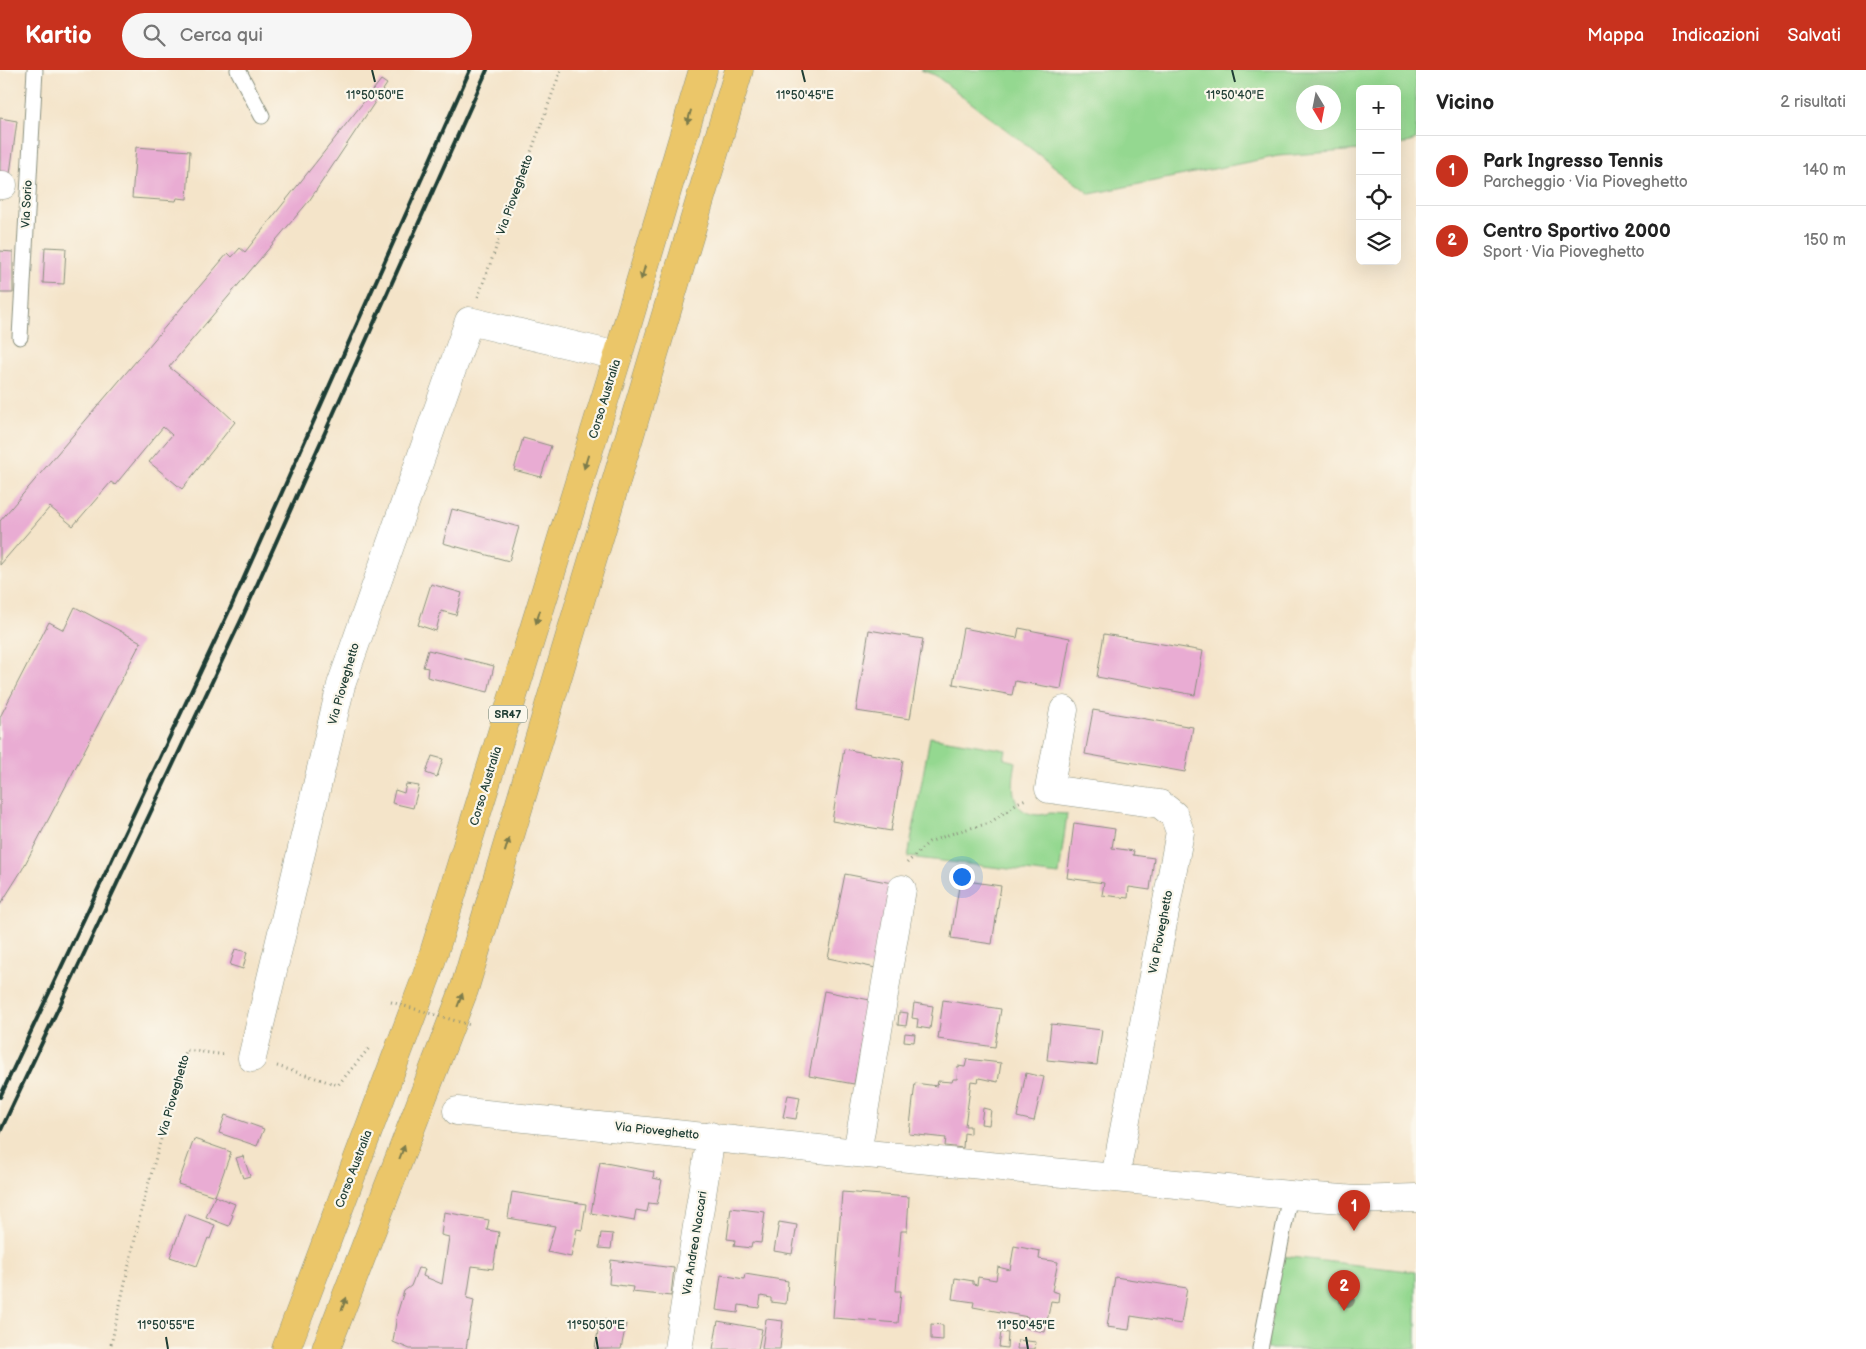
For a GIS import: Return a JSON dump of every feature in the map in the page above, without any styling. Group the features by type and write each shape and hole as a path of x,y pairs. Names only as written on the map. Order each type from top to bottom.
{"highway":[{"name":"Corso Australia","path":"286,1349 428,975 618,356 703,70"},
{"name":"SR47","path":"330,1343 464,990 739,70"}],"street":[{"path":"469,321 618,356"},
{"name":"Via Pioveghetto","path":"252,1058 341,685 469,321"},
{"path":"1048,789 1064,710"},
{"name":"Via Pioveghetto","path":"1048,789 1160,804 1174,815 1180,832 1115,1178"},
{"path":"857,1153 902,889"},
{"name":"Via Pioveghetto","path":"457,1111 711,1136 857,1153 1290,1195 1356,1200 1416,1198"},
{"name":"Via Andrea Naccari","path":"678,1349 711,1136"}],"lane":[{"name":"Via Sorio","path":"20,337 35,70"},
{"path":"238,70 262,116"},
{"path":"1260,1349 1290,1195"}],"path":[{"name":"Via Pioveghetto","path":"469,321 561,70"},
{"path":"902,889 907,862 929,842 959,831 990,823 1017,803 1048,789"},
{"path":"388,1010 391,1002 470,1026"},
{"name":"Via Pioveghetto","path":"110,1349 142,1207 186,1050 252,1058 338,1085 373,1042"}],"green space":[{"path":"921,70 1416,70 1416,140 1401,145 1401,85 1356,85 1356,150 1278,156 1090,194 935,75"},
{"path":"930,737 1006,750 1004,759 1016,762 1014,796 1022,809 1039,815 1051,813 1067,814 1059,875 908,857"},
{"path":"1282,1256 1416,1272 1416,1349 1267,1349"}],"building":[{"path":"381,80 387,84 309,201 169,367 216,404 235,422 182,489 149,462 172,435 163,427 115,485 111,482 73,526 50,507 0,565 0,521 228,253 232,257 240,248 245,252"},
{"path":"0,118 17,121 10,174 0,173"},
{"path":"136,147 190,151 187,199 177,198 176,201 132,198"},
{"path":"45,247 66,248 64,284 43,283"},
{"path":"0,251 13,252 13,293 0,293"},
{"path":"523,438 551,446 541,477 514,470"},
{"path":"452,509 519,527 509,561 443,543"},
{"path":"431,584 462,593 456,615 441,611 436,631 418,625"},
{"path":"75,607 141,642 22,870 0,905 0,717 49,622 64,630"},
{"path":"963,628 1017,638 1019,628 1070,638 1061,689 1015,681 1012,695 953,684"},
{"path":"869,630 923,639 910,719 856,711"},
{"path":"1104,634 1203,651 1195,695 1097,677"},
{"path":"428,650 494,666 488,692 427,677 428,668 423,667"},
{"path":"1093,710 1193,727 1185,772 1085,754"},
{"path":"844,749 903,760 891,831 832,821"},
{"path":"432,756 443,759 437,777 426,773"},
{"path":"406,784 419,786 413,808 392,803 395,790 404,793"},
{"path":"1074,823 1115,829 1112,848 1134,851 1133,855 1154,858 1150,890 1129,887 1128,898 1102,895 1104,883 1067,878"},
{"path":"845,874 892,883 876,968 828,958"},
{"path":"960,880 1001,886 992,944 951,938"},
{"path":"235,949 247,952 243,969 230,965"},
{"path":"824,991 870,1000 854,1084 809,1076"},
{"path":"943,1000 1001,1009 995,1047 938,1039"},
{"path":"914,1003 933,1006 930,1029 917,1027 918,1019 912,1018"},
{"path":"899,1012 908,1013 906,1026 898,1025"},
{"path":"1051,1024 1102,1030 1097,1065 1047,1060"},
{"path":"905,1033 915,1034 914,1042 904,1041"},
{"path":"967,1059 1001,1063 998,1082 979,1078 978,1082 971,1081 965,1126 970,1126 970,1134 964,1133 963,1148 945,1146 946,1138 909,1134 915,1083 937,1086 938,1081 952,1082 953,1079 957,1079 958,1066 965,1067"},
{"path":"1026,1073 1044,1077 1034,1121 1017,1117"},
{"path":"788,1095 800,1097 796,1119 783,1117"},
{"path":"983,1108 991,1110 989,1125 981,1124"},
{"path":"225,1115 264,1129 257,1146 219,1133"},
{"path":"194,1139 231,1152 215,1196 178,1184"},
{"path":"243,1156 250,1176 243,1178 236,1158"},
{"path":"600,1162 654,1172 653,1178 662,1180 657,1204 649,1203 647,1212 636,1210 634,1221 591,1213"},
{"path":"512,1192 586,1204 582,1230 577,1229 571,1257 547,1252 555,1226 508,1218"},
{"path":"842,1192 909,1197 907,1231 901,1231 896,1291 901,1291 898,1323 833,1318"},
{"path":"215,1196 235,1204 229,1226 206,1217"},
{"path":"731,1208 765,1212 761,1243 752,1242 751,1248 734,1246 735,1240 727,1239"},
{"path":"444,1212 489,1220 487,1230 499,1232 493,1269 472,1266 467,1298 474,1300 466,1349 410,1349 393,1342 397,1314 404,1291 411,1286 418,1268 425,1269 423,1276 442,1284 449,1237 441,1235"},
{"path":"186,1214 215,1225 197,1266 170,1257"},
{"path":"779,1222 797,1225 792,1254 774,1251"},
{"path":"601,1233 613,1234 611,1249 599,1248"},
{"path":"1014,1246 1040,1251 1039,1259 1058,1262 1052,1291 1059,1293 1058,1302 1051,1301 1045,1332 1026,1328 1028,1317 973,1307 974,1302 952,1299 955,1278 973,1281 973,1284 977,1285 978,1277 996,1280 998,1267 1010,1270"},
{"path":"611,1260 674,1268 671,1296 632,1292 633,1287 609,1284"},
{"path":"745,1274 788,1281 786,1304 771,1302 771,1298 761,1296 759,1308 739,1305 738,1313 716,1310 721,1275 744,1279"},
{"path":"1115,1277 1187,1288 1181,1324 1131,1316 1129,1330 1107,1327"},
{"path":"600,1319 626,1324 621,1349 595,1349"},
{"path":"766,1319 783,1321 780,1349 762,1349"},
{"path":"718,1321 762,1329 758,1349 713,1349"},
{"path":"931,1324 943,1325 943,1340 931,1339"},
{"path":"1001,1332 1008,1333 1007,1348 999,1347"},
{"path":"1018,1340 1036,1342 1035,1349 1017,1349"}],"railway":[{"path":"0,1097 230,609 470,70"},
{"path":"0,1132 243,616 487,70"}],"place":[{"name":"Park Ingresso Tennis","path":"1354,1231"},
{"name":"Centro Sportivo 2000","path":"1344,1311"}]}
